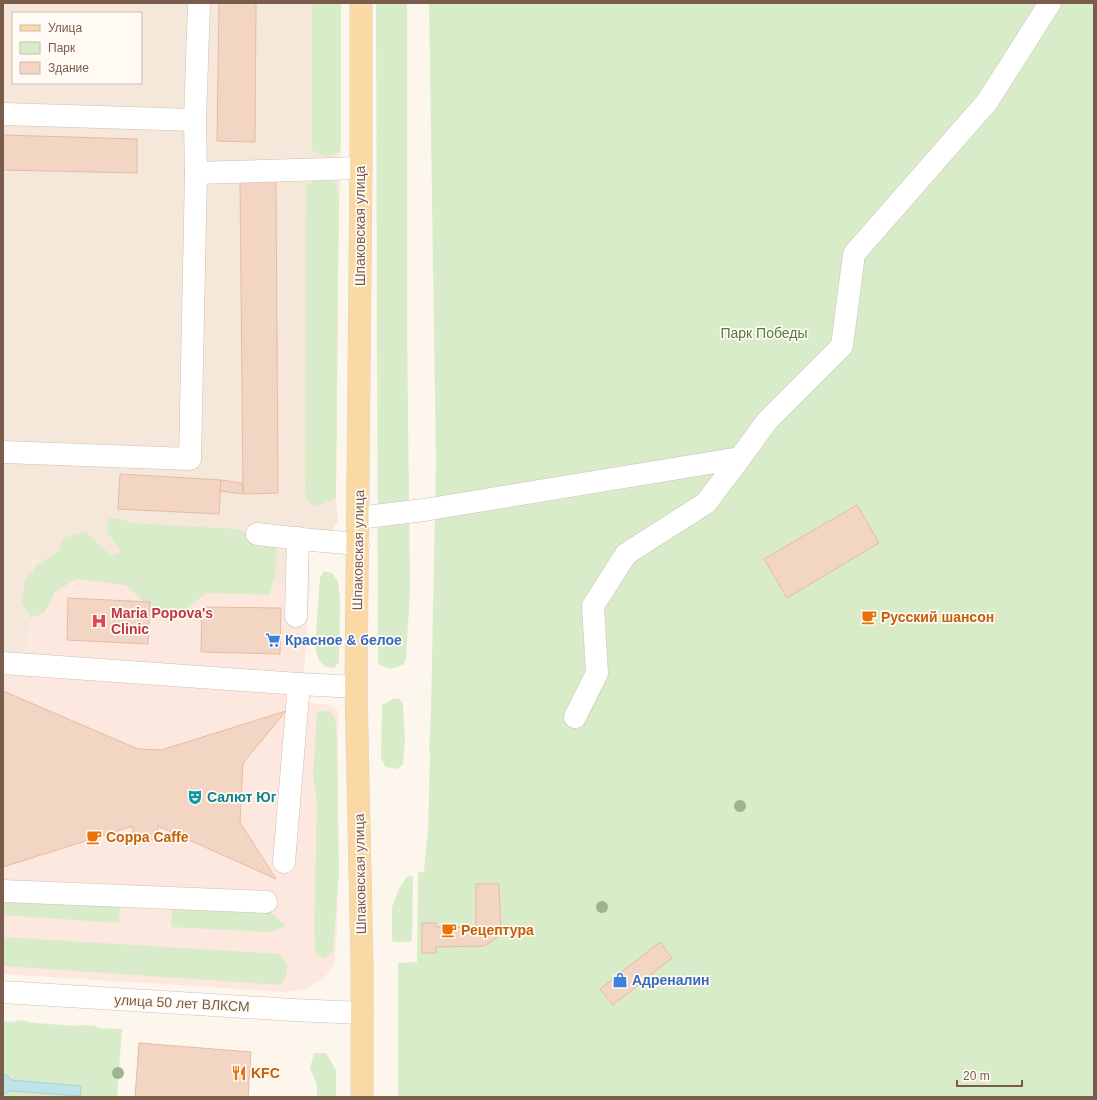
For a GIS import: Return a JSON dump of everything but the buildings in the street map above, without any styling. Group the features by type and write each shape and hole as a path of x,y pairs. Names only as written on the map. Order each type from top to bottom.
{"main road":[{"name":"Шпаковская улица","path":"361,3 361,168 356,687 362,1013 362,1097"}],"street":[{"path":"3,452 190,459 196,173 195,120 199,3"},
{"path":"575,717 597,673 593,606 626,554 706,503 767,421 842,346 854,254 987,102 1050,3"},
{"path":"3,114 195,120"},
{"path":"196,173 361,168"},
{"path":"358,518 424,510 740,458"},
{"path":"257,534 358,544"},
{"path":"296,616 298,538"},
{"path":"3,663 356,687"},
{"path":"284,862 299,684"},
{"path":"3,891 266,902"},
{"name":"улица 50 лет ВЛКСМ","path":"3,992 362,1013"}],"shaded area":[{"path":"3,3 341,3 341,141 338,249 336,497 338,521 332,531 308,532 310,587 33,560 25,675 3,673"},
{"path":"33,560 310,587 302,702 332,705 338,711 337,934 334,964 324,978 306,989 286,992 3,974 3,673 25,675"}],"green space":[{"path":"312,3 341,3 341,141 340,151 328,156 323,156 312,150"},
{"path":"376,3 407,3 407,322 410,589 406,659 403,665 390,669 378,664"},
{"name":"Парк Победы","path":"429,3 1094,3 1094,1097 398,1097 398,963 417,962 418,873 424,871 428,830 436,461"},
{"path":"328,180 335,182 339,195 336,497 317,507 307,500 305,491 306,186 314,181"},
{"path":"109,518 121,519 131,523 237,529 277,548 275,573 269,595 206,593 177,617 150,608 126,585 76,579 55,592 44,613 31,618 22,603 25,581 37,564 58,552 63,538 87,532 112,556 121,552 107,532"},
{"path":"324,571 332,573 338,582 340,599 339,662 334,668 326,667 319,661 315,647 320,578"},
{"path":"399,698 403,704 405,738 403,764 397,769 386,767 381,759 382,705 393,699"},
{"path":"317,711 329,711 335,717 337,739 339,874 333,951 324,959 315,953 314,926 317,801 313,775"},
{"path":"407,877 413,877 412,939 410,942 394,942 392,940 392,907 400,887"},
{"path":"3,897 120,905 119,923 3,915"},
{"path":"172,908 270,912 286,926 271,932 171,927"},
{"path":"3,937 279,954 287,965 287,972 281,985 3,966"},
{"path":"20,1020 35,1023 75,1026 83,1025 96,1026 98,1028 122,1029 117,1097 3,1097 3,1021 11,1022"},
{"path":"314,1053 326,1053 336,1070 336,1097 317,1097 317,1085 310,1068"}],"water":[{"path":"3,1074 8,1076 11,1080 81,1086 80,1096 10,1091 3,1095"}],"place":[{"name":"Русский шансон","path":"869,617"},
{"name":"Maria Popova's Clinic","path":"99,621"},
{"name":"Красное & белое","path":"273,640"},
{"name":"Салют Юг","path":"195,797"},
{"name":"Coppa Caffe","path":"94,837"},
{"name":"Рецептура","path":"449,930"},
{"name":"Адреналин","path":"620,980"},
{"name":"KFC","path":"239,1073"}]}
